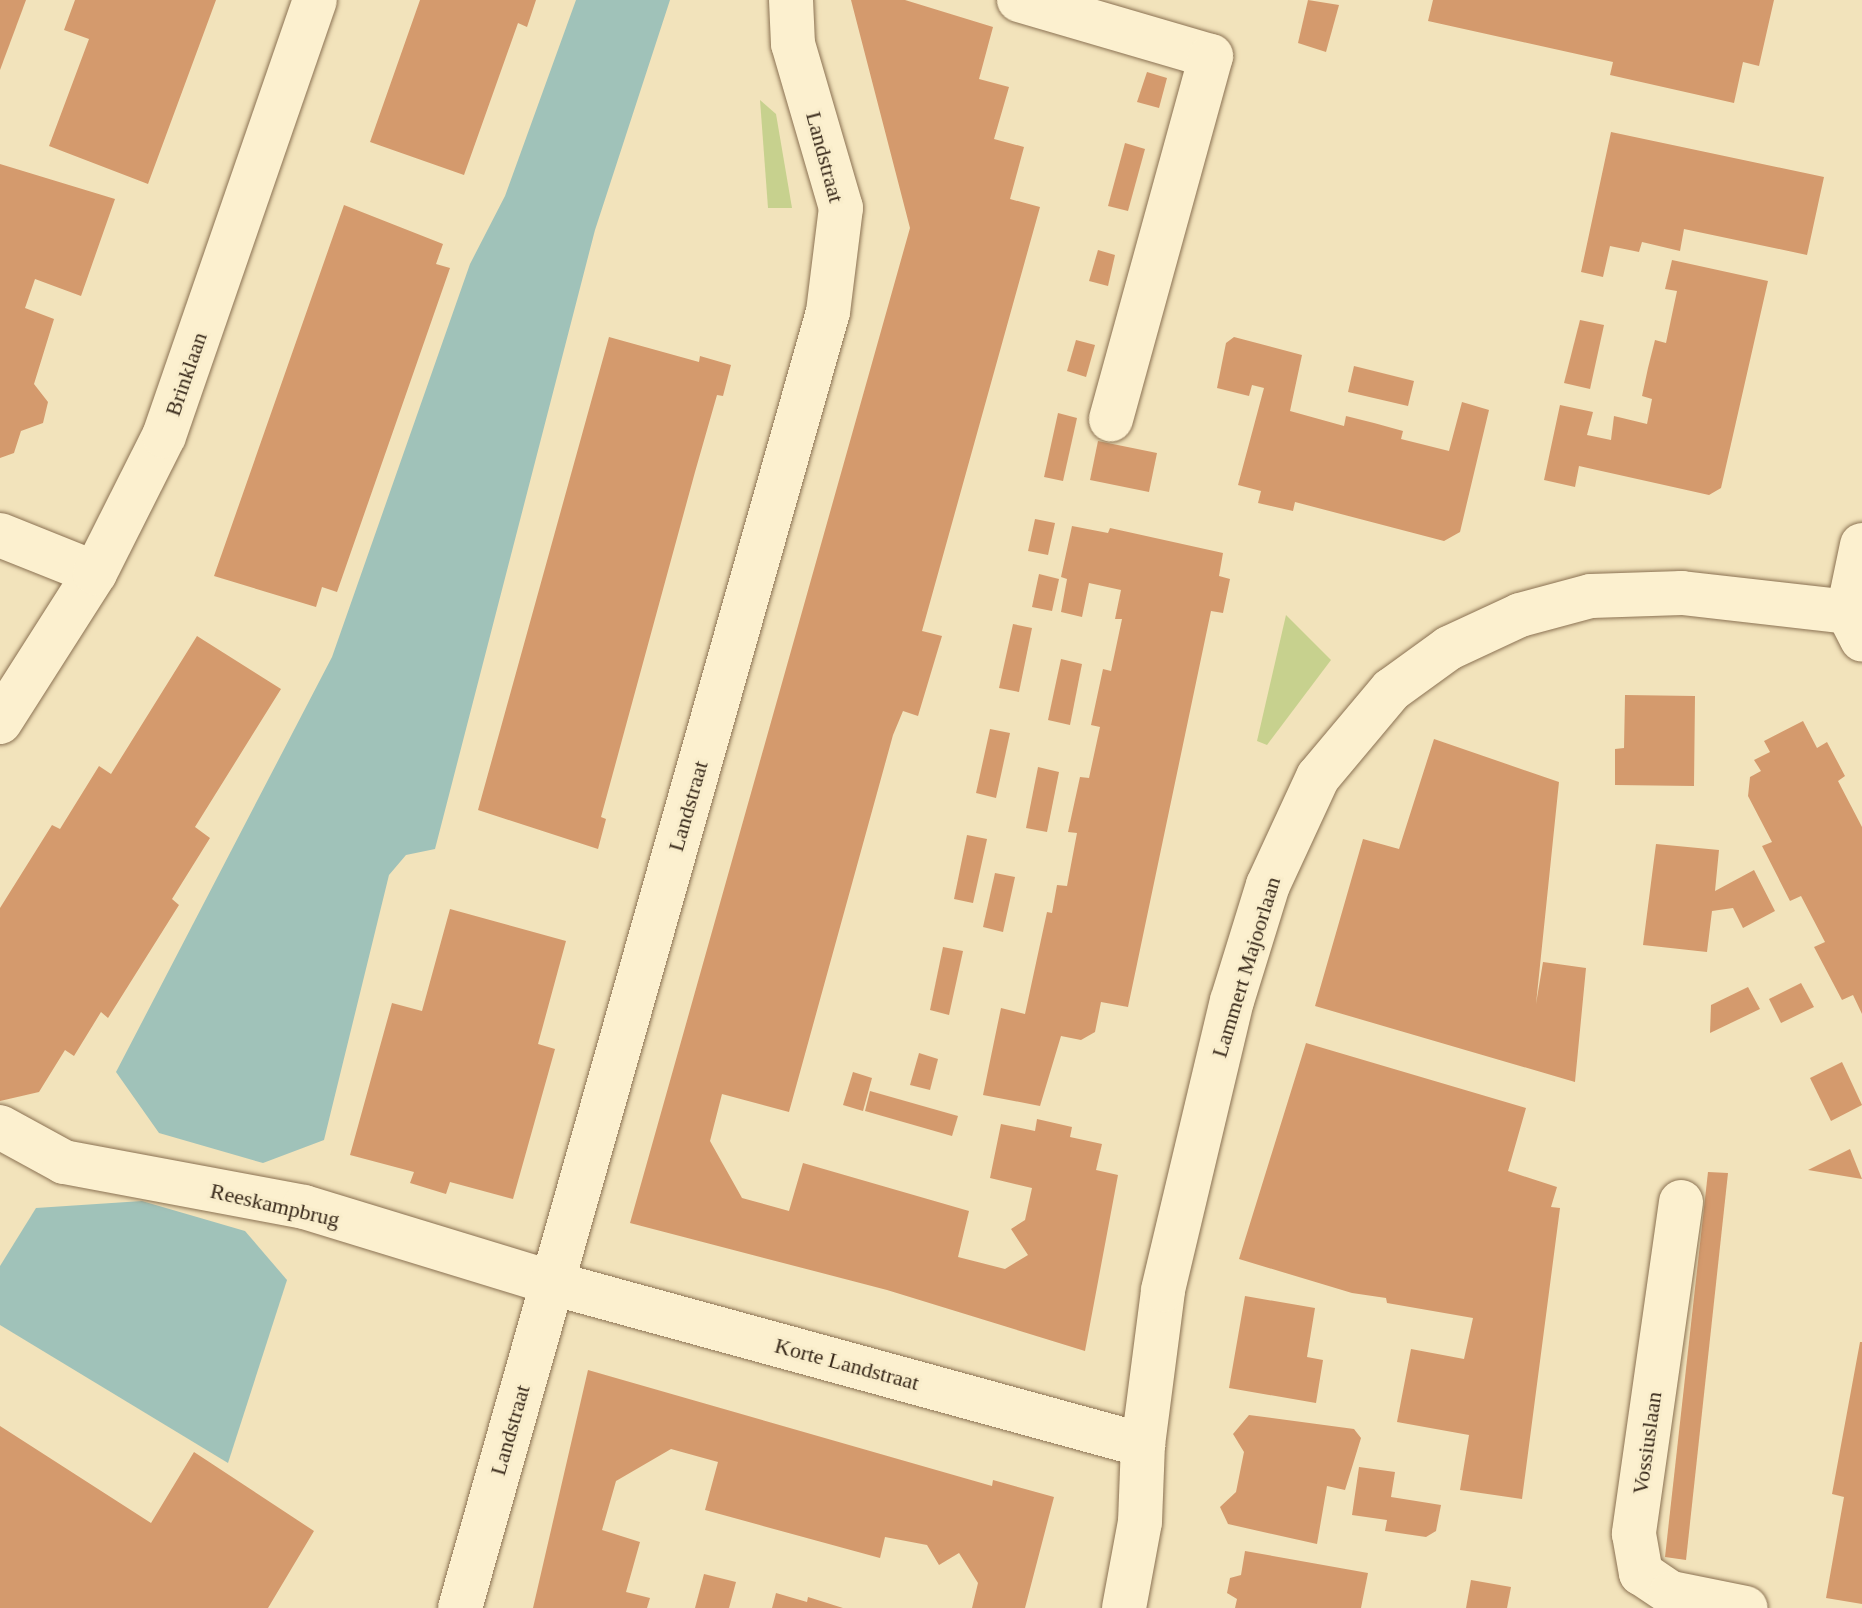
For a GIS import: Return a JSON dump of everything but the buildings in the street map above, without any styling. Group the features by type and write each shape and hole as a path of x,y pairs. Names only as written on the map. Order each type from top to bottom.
{"street":[{"name":"Brinklaan","path":"0,722 95,573 164,436 315,0"},
{"name":"Landstraat","path":"460,1608 828,312 841,208 793,44 791,0"},
{"path":"1019,0 1211,56 1111,419"},
{"path":"0,535 95,573"},
{"path":"1855,626 1862,545"},
{"name":"Lammert Majoorlaan","path":"1124,1608 1140,1522 1143,1445 1163,1290 1232,1001 1268,885 1318,777 1391,690 1449,648 1520,615 1591,596 1682,593 1855,626"},
{"name":"Reeskampbrug","path":"0,1127 64,1162 304,1207 552,1283"},
{"name":"Vossiuslaan","path":"1681,1202 1634,1534 1641,1573 1671,1593 1746,1608"},
{"name":"Korte Landstraat","path":"552,1283 1143,1445"}],"green space":[{"path":"760,100 776,114 792,208 768,208"},
{"path":"1286,615 1331,660 1267,745 1257,741"}],"water":[{"path":"576,0 670,0 595,230 435,849 406,855 389,875 324,1140 263,1163 159,1133 116,1072 332,657 470,264 505,196"},
{"path":"142,1201 245,1231 287,1280 228,1463 0,1325 0,1266 36,1208"}]}
